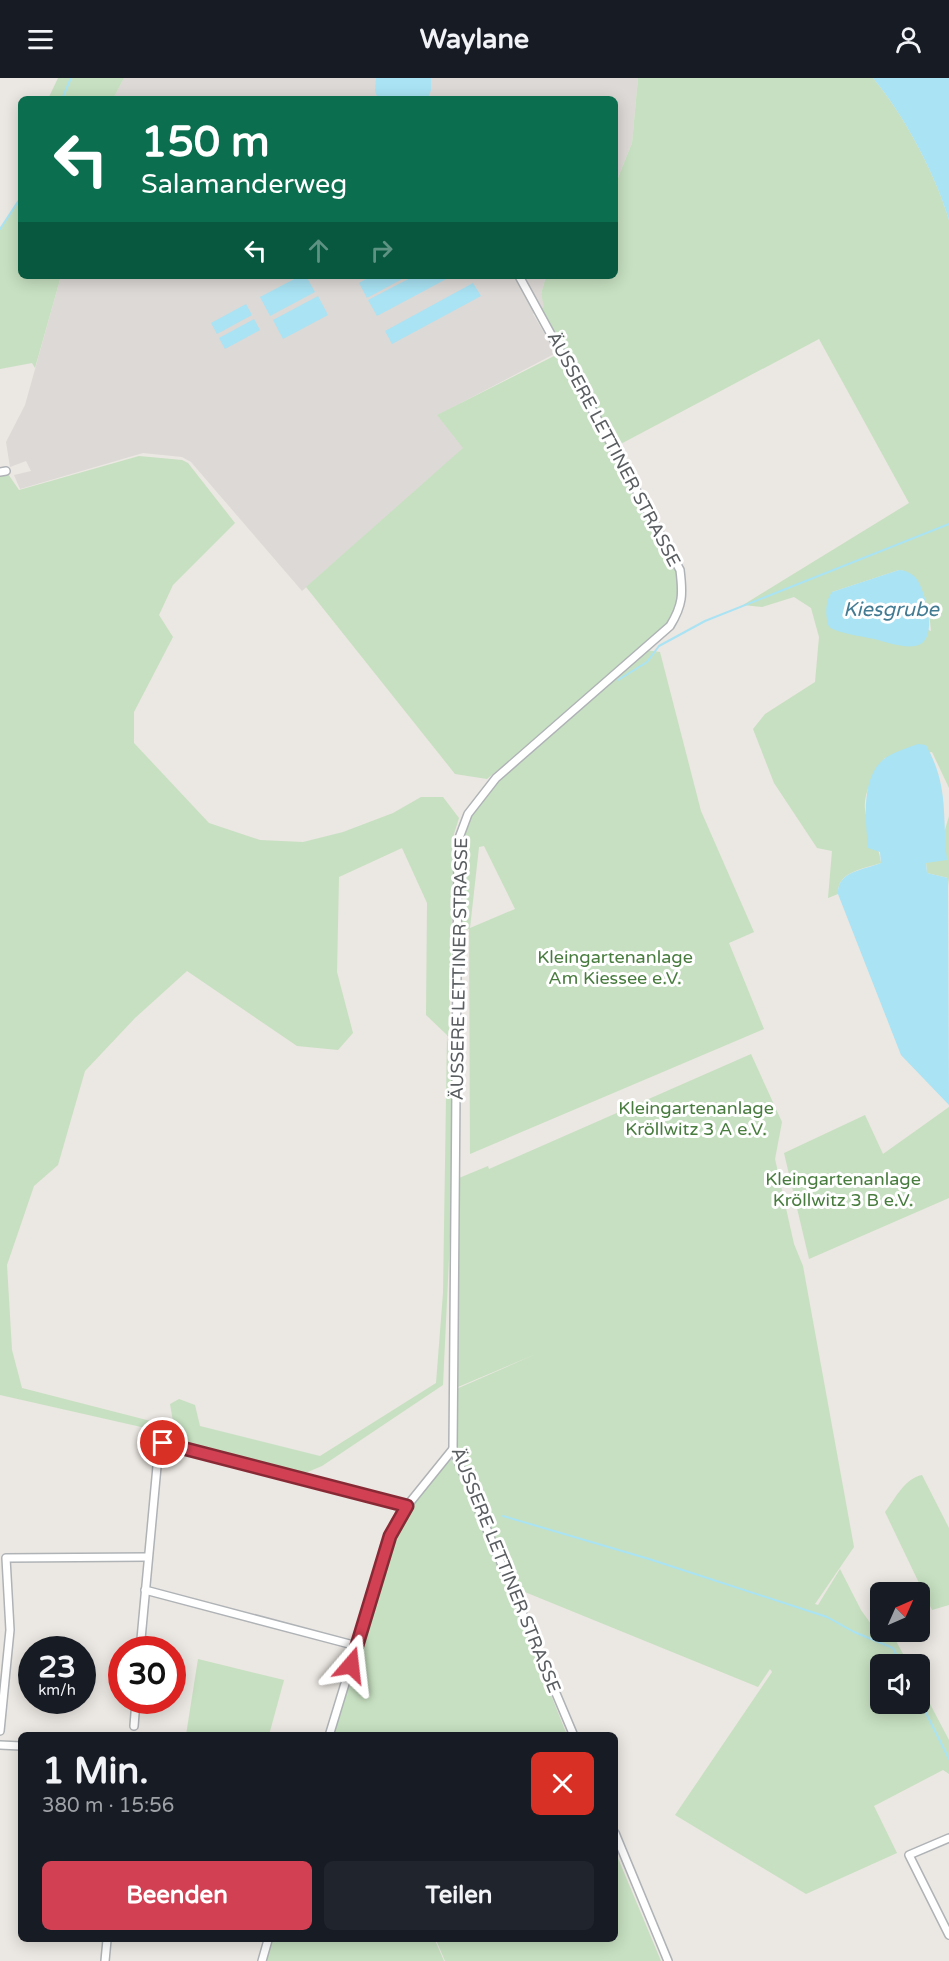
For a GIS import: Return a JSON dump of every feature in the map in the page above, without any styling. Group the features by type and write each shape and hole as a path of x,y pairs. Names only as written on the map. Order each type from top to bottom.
{"street":[{"name":"ÄUSSERE LETTINER STRASSE","path":"521,279 680,570 683,594 677,614 670,626 496,778 468,814 461,831 458,862 453,1449 572,1732"},
{"path":"141,1636 159,1445 163,1443 407,1506"},
{"path":"330,1732 390,1536 407,1506 453,1449"},
{"path":"0,1731 10,1630 6,1558 148,1557"},
{"path":"145,1590 357,1646"},
{"path":"134,1726 135,1714"},
{"path":"0,1745 18,1746"},
{"path":"949,1838 909,1855 949,1935"},
{"path":"618,1840 668,1961"},
{"path":"105,1961 107,1942"},
{"path":"262,1961 267,1942"}],"shaded area":[{"path":"124,78 638,78 632,143 618,178 618,96 115,96"},
{"path":"60,279 545,279 541,294 545,308 533,314 556,353 438,415 464,448 302,591 191,462 182,457 143,453 20,489 14,475 31,471 26,461 10,467 6,442 25,405"}],"green space":[{"path":"58,78 124,78 115,96 49,96"},
{"path":"638,78 873,78 896,109 917,145 936,183 949,220 949,788 932,752 885,758 870,782 865,803 866,816 881,863 853,872 842,880 838,894 828,898 832,851 817,848 774,783 753,729 765,714 815,682 819,637 811,608 794,597 762,607 743,605 909,503 819,339 615,447 677,569 682,590 679,605 671,619 643,648 487,779 455,774 306,587 463,448 437,415 558,354 539,310 544,307 541,294 545,279 618,279 618,178 632,143","holes":["899,570 907,572 914,578 923,594 931,631 832,592"]},
{"path":"18,202 18,279 60,279 35,368 32,363 0,369 0,229"},
{"path":"139,456 182,460 188,463 235,523 173,585 159,615 173,637 134,712 134,743 209,823 260,840 303,842 343,832 393,813 421,797 443,797 459,818 454,834 449,1037 447,1036 452,1074 451,1216 443,1385 322,1466 298,1476 163,1443 150,1429 0,1395 0,472 6,471 19,490","holes":["402,848 427,903 426,1015 447,1035 443,1293 436,1383 320,1456 200,1426 195,1405 179,1399 170,1404 174,1427 22,1388 12,1350 7,1265 34,1186 58,1165 85,1071 135,1018 187,971 297,1046 338,1050 353,1033 337,972 339,877"]},
{"name":"Kleingartenanlage Am Kiessee e.V.","path":"645,650 660,652 701,811 754,932 729,943 764,1029 470,1154 469,929 460,931 461,850 464,848 461,831 468,814 496,778","holes":["484,846 515,909 470,928 479,847"]},
{"path":"949,816 949,886 948,878 927,873 926,862 946,859 944,833"},
{"name":"Kleingartenanlage Kröllwitz 3 A e.V.","path":"751,1054 782,1122 775,1159 794,1244 803,1266 854,1547 815,1604 818,1605 840,1569 870,1623 870,1642 897,1642 903,1654 870,1654 870,1714 930,1714 930,1704 949,1740 949,1774 943,1770 874,1806 897,1853 806,1894 675,1815 772,1672 770,1669 758,1687 515,1588 454,1453 566,1732 330,1732 390,1536 402,1513 453,1452 454,1390 536,1354 458,1387 459,1178 488,1166 489,1169"},
{"name":"Kleingartenanlage Kröllwitz 3 B e.V.","path":"949,1107 949,1198 809,1259 784,1153 865,1115 883,1154"},
{"path":"922,1475 949,1528 949,1605 932,1610 930,1582 919,1582 885,1512 905,1485"},
{"path":"198,1659 284,1680 270,1732 186,1732"},
{"path":"618,1858 661,1961 445,1961 437,1942 618,1942"},
{"path":"267,1942 436,1942 444,1961 262,1961"}],"water":[{"path":"376,78 431,78 429,96 377,96"},
{"path":"873,78 949,78 949,220 936,183 917,145 896,109"},
{"path":"294,279 308,279 315,292 270,316 260,297"},
{"path":"366,279 402,279 367,298 359,283"},
{"path":"408,279 446,279 377,316 368,300"},
{"path":"473,283 481,296 392,344 385,331"},
{"path":"318,296 328,315 283,339 273,320"},
{"path":"246,304 252,315 217,334 211,323"},
{"path":"254,319 260,330 225,349 219,338"},
{"name":"Kiesgrube","path":"899,570 914,576 924,596 929,627 923,643 915,646 899,645 845,633 829,627 826,609 832,592"},
{"path":"918,744 926,745 933,760 943,801 947,860 926,863 927,873 948,878 949,1105 901,1055 838,894 842,880 847,876 881,863 880,852 868,848 866,826 868,789 876,767 892,754"}],"waterway":[{"path":"63,96 71,78"},
{"path":"0,229 18,202"},
{"path":"618,680 647,662 659,646 705,621 949,524"},
{"path":"503,1516 649,1559 827,1617 854,1632 893,1648 896,1654"},
{"path":"926,1714 949,1759"}],"route":[{"path":"163,1443 407,1506 390,1536 351,1665"}]}
